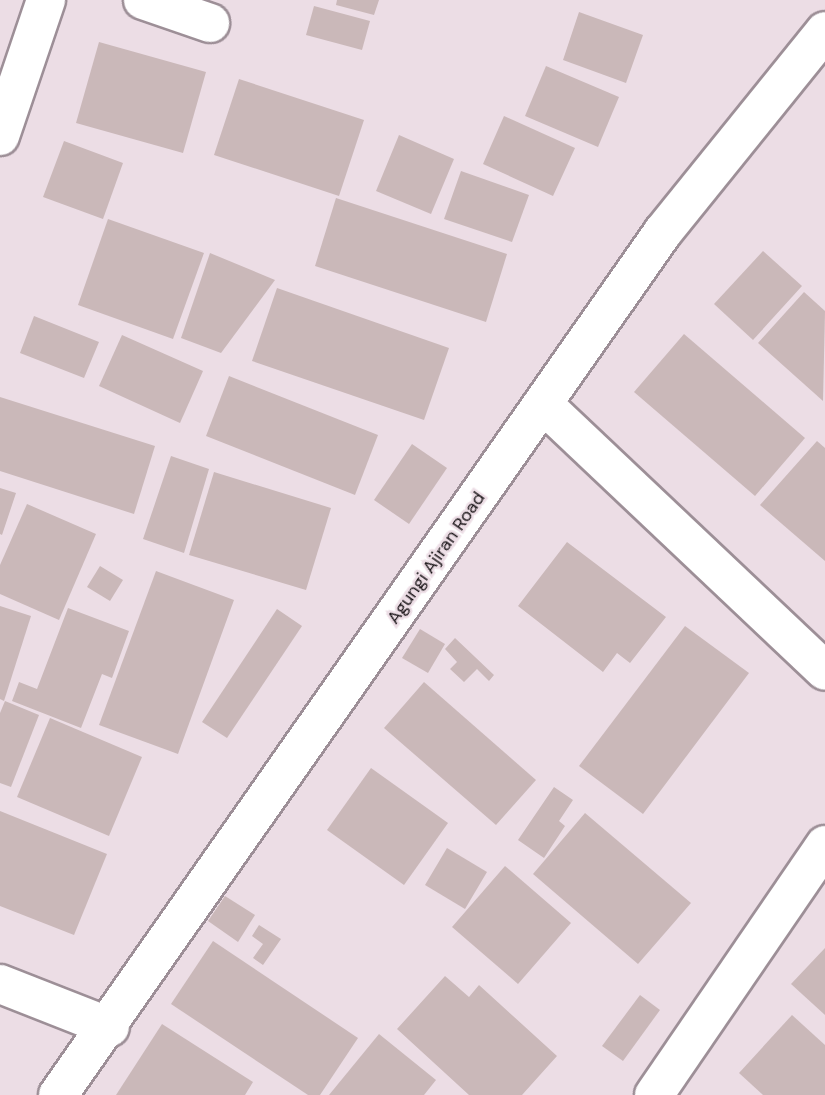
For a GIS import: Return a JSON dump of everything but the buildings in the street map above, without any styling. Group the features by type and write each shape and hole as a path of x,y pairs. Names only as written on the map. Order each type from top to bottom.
{"street":[{"path":"0,136 46,0"},
{"path":"143,0 210,23"},
{"name":"Agungi Ajiran Road","path":"58,1095 110,1027 663,232 825,31"},
{"path":"543,404 825,671"},
{"path":"654,1095 825,845"},
{"path":"0,984 110,1027"}]}
